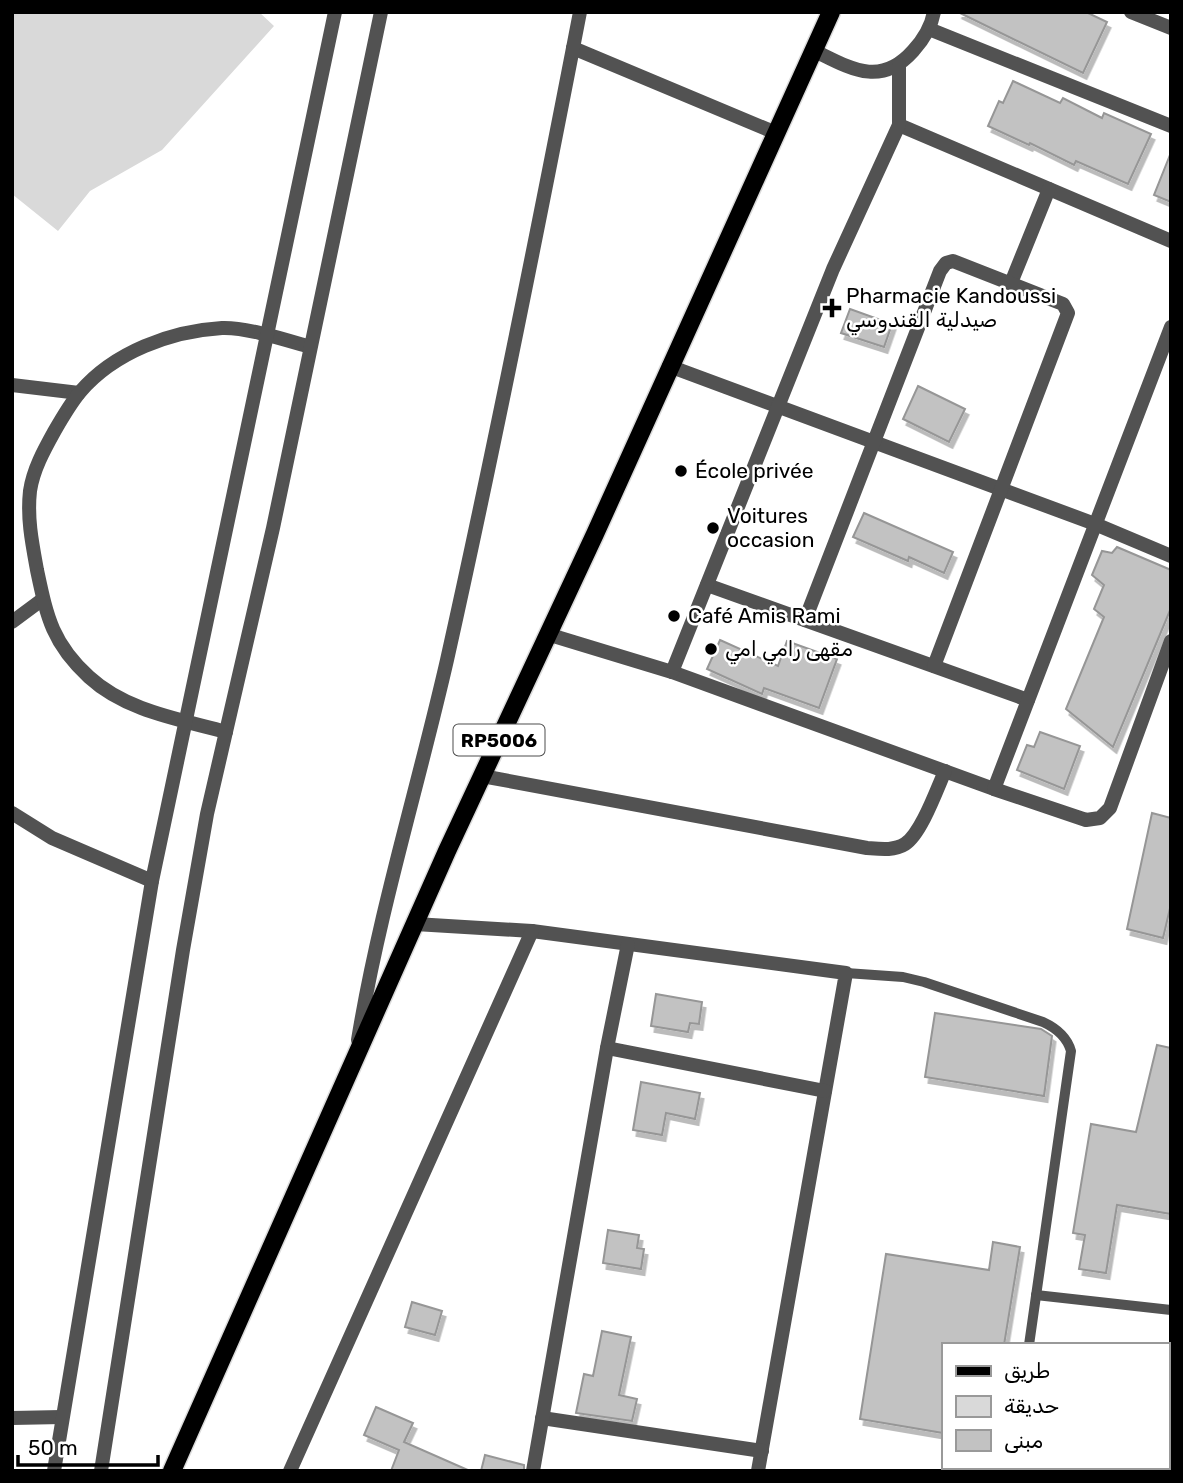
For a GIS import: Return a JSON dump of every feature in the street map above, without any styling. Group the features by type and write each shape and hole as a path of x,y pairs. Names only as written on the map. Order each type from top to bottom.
{"main road":[{"name":"RP5006","path":"172,1471 415,924 831,12"}],"street":[{"path":"54,1471 152,881 335,12"},
{"path":"101,1471 207,814 273,528 381,12"},
{"path":"355,1059 369,973 446,662 528,283 580,12"},
{"path":"813,50 860,71 881,72 899,65 920,43 929,29 934,12"},
{"path":"1131,12 1171,28"},
{"path":"929,29 1171,126"},
{"path":"573,48 776,133"},
{"path":"672,672 833,269 899,125 899,65"},
{"path":"899,125 1171,241"},
{"path":"1011,283 1049,189"},
{"path":"805,620 943,266 953,261 1063,304 1068,313 934,666"},
{"path":"994,789 1171,327"},
{"path":"226,732 130,704 91,678 60,645 49,623 30,539 30,490 47,445 79,393 94,377 118,360 170,337 226,328 267,335 310,347"},
{"path":"669,366 1095,524 1171,556"},
{"path":"12,385 79,393"},
{"path":"707,585 1028,700"},
{"path":"12,622 43,599"},
{"path":"547,635 672,672 1086,820 1100,818 1110,808 1171,641"},
{"path":"482,776 853,845 889,849 904,845 913,836 945,771"},
{"path":"12,813 52,838 152,881"},
{"path":"415,924 532,931 846,973 758,1471"},
{"path":"290,1471 532,931"},
{"path":"533,1471 607,1048 628,944"},
{"path":"607,1048 825,1091"},
{"path":"12,1418 62,1417"},
{"path":"542,1418 762,1451"}],"lane":[{"path":"846,973 903,977 924,982 1043,1022 1068,1042 1071,1051 1029,1343"},
{"path":"1036,1295 1171,1310"}],"green space":[{"path":"12,12 259,12 274,26 162,150 90,191 58,231 12,194"}],"building":[{"path":"958,12 1086,12 1107,22 1083,73"},
{"path":"1013,81 1060,103 1063,98 1102,118 1104,113 1151,134 1128,184 1076,161 1074,165 988,126 999,101 1003,103"},
{"path":"1171,155 1171,202 1154,195"},
{"path":"850,309 892,324 884,347 841,333"},
{"path":"918,386 965,409 949,442 903,419"},
{"path":"864,513 953,552 944,573 853,537"},
{"path":"1117,547 1171,570 1171,608 1113,747 1066,709 1104,617 1094,609 1104,585 1092,575 1102,551 1112,553"},
{"path":"720,640 778,666 787,641 837,659 819,708 764,688 762,694 707,669"},
{"path":"1040,732 1080,746 1064,789 1017,770 1027,745 1034,747"},
{"path":"1152,813 1171,818 1171,904 1163,938 1127,929"},
{"path":"656,994 702,1002 699,1024 690,1023 688,1032 651,1026"},
{"path":"935,1013 1041,1029 1052,1036 1044,1096 925,1077"},
{"path":"1157,1045 1171,1048 1171,1214 1117,1205 1106,1273 1079,1269 1085,1235 1073,1233 1091,1124 1136,1132"},
{"path":"641,1082 700,1093 695,1119 666,1113 662,1135 633,1130"},
{"path":"608,1230 639,1235 637,1248 644,1249 641,1269 603,1263"},
{"path":"993,1242 1020,1247 1004,1343 942,1343 942,1433 860,1419 886,1254 989,1270"},
{"path":"412,1302 442,1311 435,1335 405,1327"},
{"path":"602,1331 631,1337 619,1395 637,1399 632,1421 576,1413 584,1374 593,1376"},
{"path":"376,1407 413,1423 404,1442 470,1471 391,1471 399,1450 364,1435"},
{"path":"485,1455 524,1465 524,1471 481,1471"}],"place":[{"name":"Pharmacie Kandoussi صيدلية القندوسي","path":"832,308"},
{"name":"École privée","path":"681,471"},
{"name":"Voitures occasion","path":"713,528"},
{"name":"Café Amis Rami","path":"674,616"},
{"name":"مقهى رامي امي","path":"711,649"}]}
